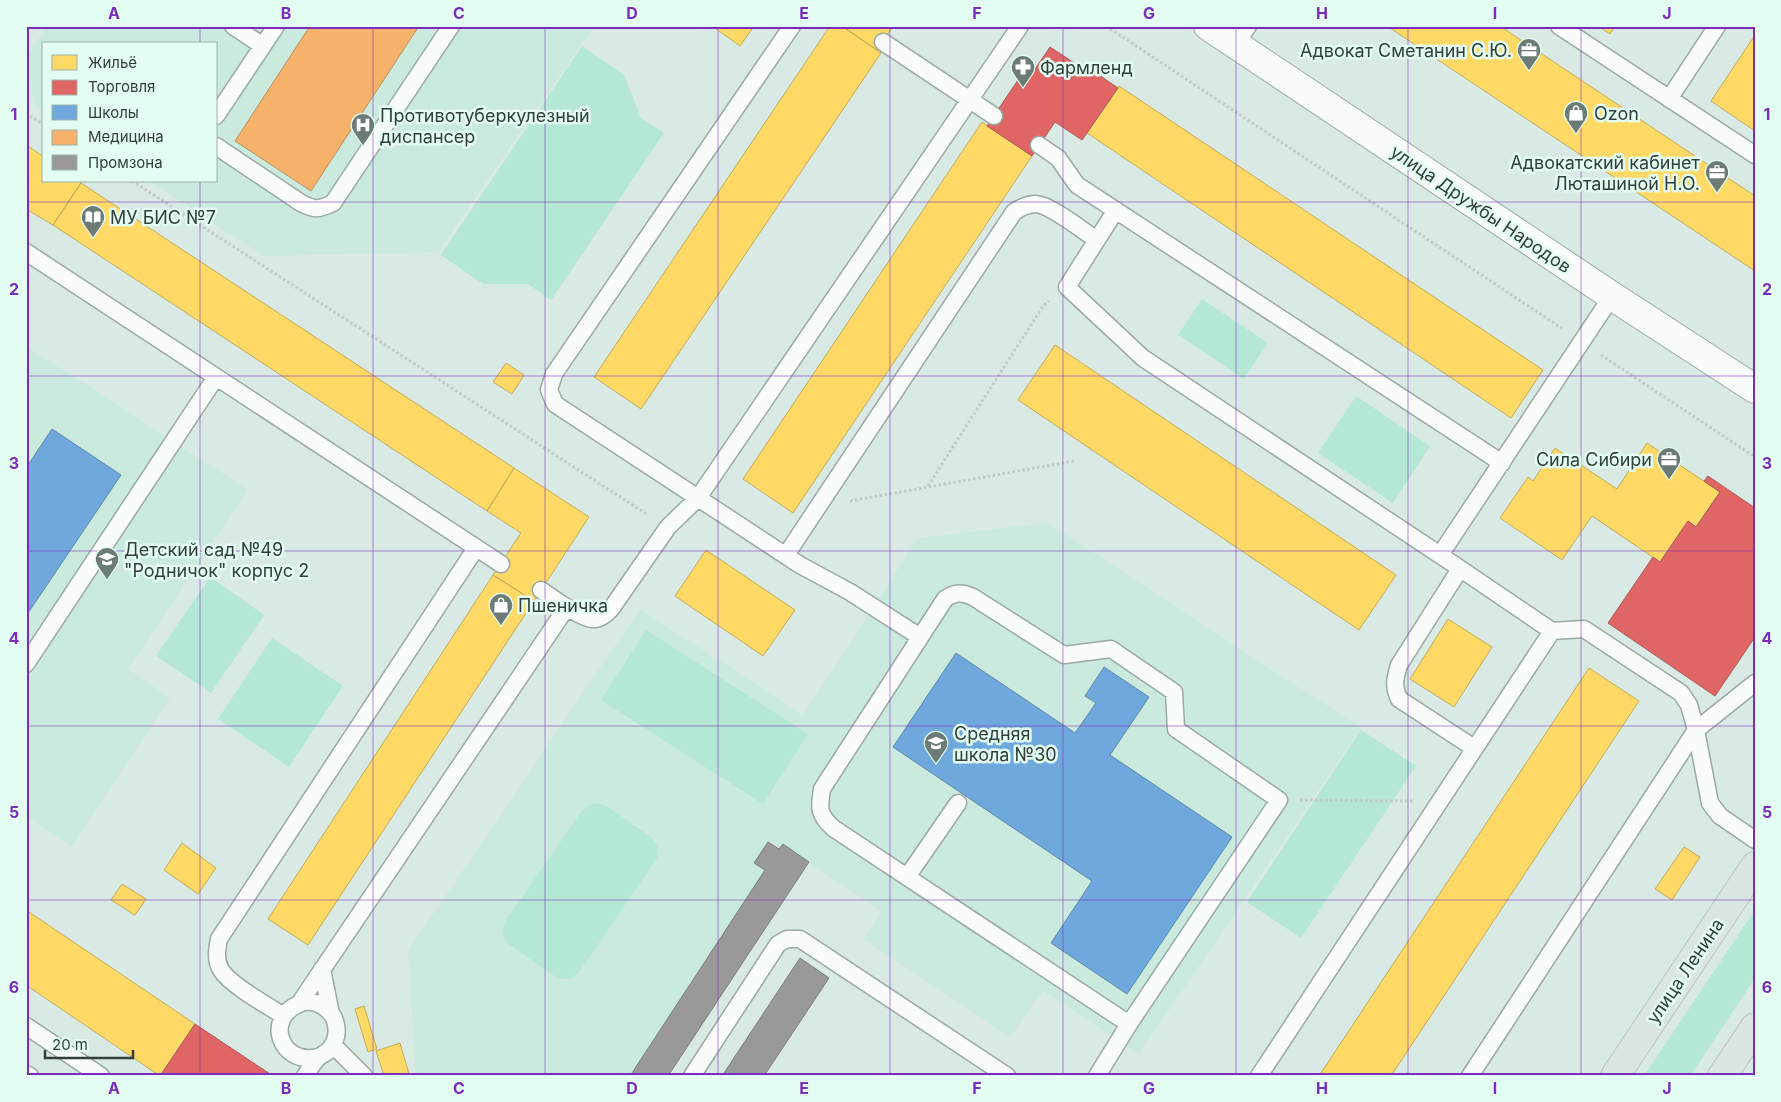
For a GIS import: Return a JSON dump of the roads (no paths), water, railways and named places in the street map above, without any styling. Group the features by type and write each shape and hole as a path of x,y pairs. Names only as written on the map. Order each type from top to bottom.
{"main road":[{"name":"улица Ленина","path":"1615,1076 1755,866"},
{"path":"1722,1076 1755,1027"}],"street":[{"name":"улица Дружбы Народов","path":"1208,26 1242,35 1612,296 1755,389"}],"lane":[{"path":"233,26 263,46"},
{"path":"218,113 276,26"},
{"path":"218,147 301,203 321,209 332,203 451,26"},
{"path":"792,26 554,374 549,390 555,404 786,555 920,636"},
{"path":"541,590 585,617 594,619 604,616 611,609 668,527 698,498 1020,26"},
{"path":"1558,26 1755,155"},
{"path":"1669,99 1717,26"},
{"path":"883,42 994,116"},
{"path":"1039,145 1058,158 1077,184 1502,464"},
{"path":"786,555 1014,212 1022,207 1035,204 1046,206 1097,240"},
{"path":"1116,210 1067,286 1143,358 1552,631 1584,629 1681,693 1689,706 1696,730 1710,803 1720,816 1755,840"},
{"path":"26,252 501,564"},
{"path":"1440,555 1612,296"},
{"path":"26,664 216,377"},
{"path":"284,1016 230,980 221,969 216,954 219,939 476,548"},
{"path":"1460,569 1399,666 1394,680 1399,699 1474,748"},
{"path":"1097,1076 1129,1024 1279,800 1176,729 1174,692 1111,649 1064,655 973,597 963,592 952,594 944,599 822,789 819,806 824,819 833,828 1129,1024"},
{"path":"299,1004 567,607"},
{"path":"1259,1076 1552,631"},
{"path":"1470,1076 1696,730 1755,683"},
{"path":"908,877 958,803"},
{"path":"692,1076 778,944 788,939 800,939 811,944 1007,1076"},
{"path":"305,1076 318,1058 333,1045 336,1039 336,1026 331,1014 322,969"},
{"path":"318,1058 298,1057 287,1050 283,1044 280,1032 284,1016 290,1008 309,1002 322,1005 331,1014"},
{"path":"26,1026 101,1076"},
{"path":"333,1045 364,1076"},
{"path":"26,1074 30,1076"}],"place":[{"name":"Адвокат Сметанин С.Ю.","path":"1529,71"},
{"name":"Фармленд","path":"1023,88"},
{"name":"Ozon","path":"1576,134"},
{"name":"Противотуберкулезный диспансер","path":"363,146"},
{"name":"Адвокатский кабинет Люташиной Н.О.","path":"1717,193"},
{"name":"МУ БИС №7","path":"93,238"},
{"name":"Сила Сибири","path":"1669,480"},
{"name":"Детский сад №49 \"Родничок\" корпус 2","path":"107,580"},
{"name":"Пшеничка","path":"501,626"},
{"name":"Средняя школа №30","path":"936,764"}]}
